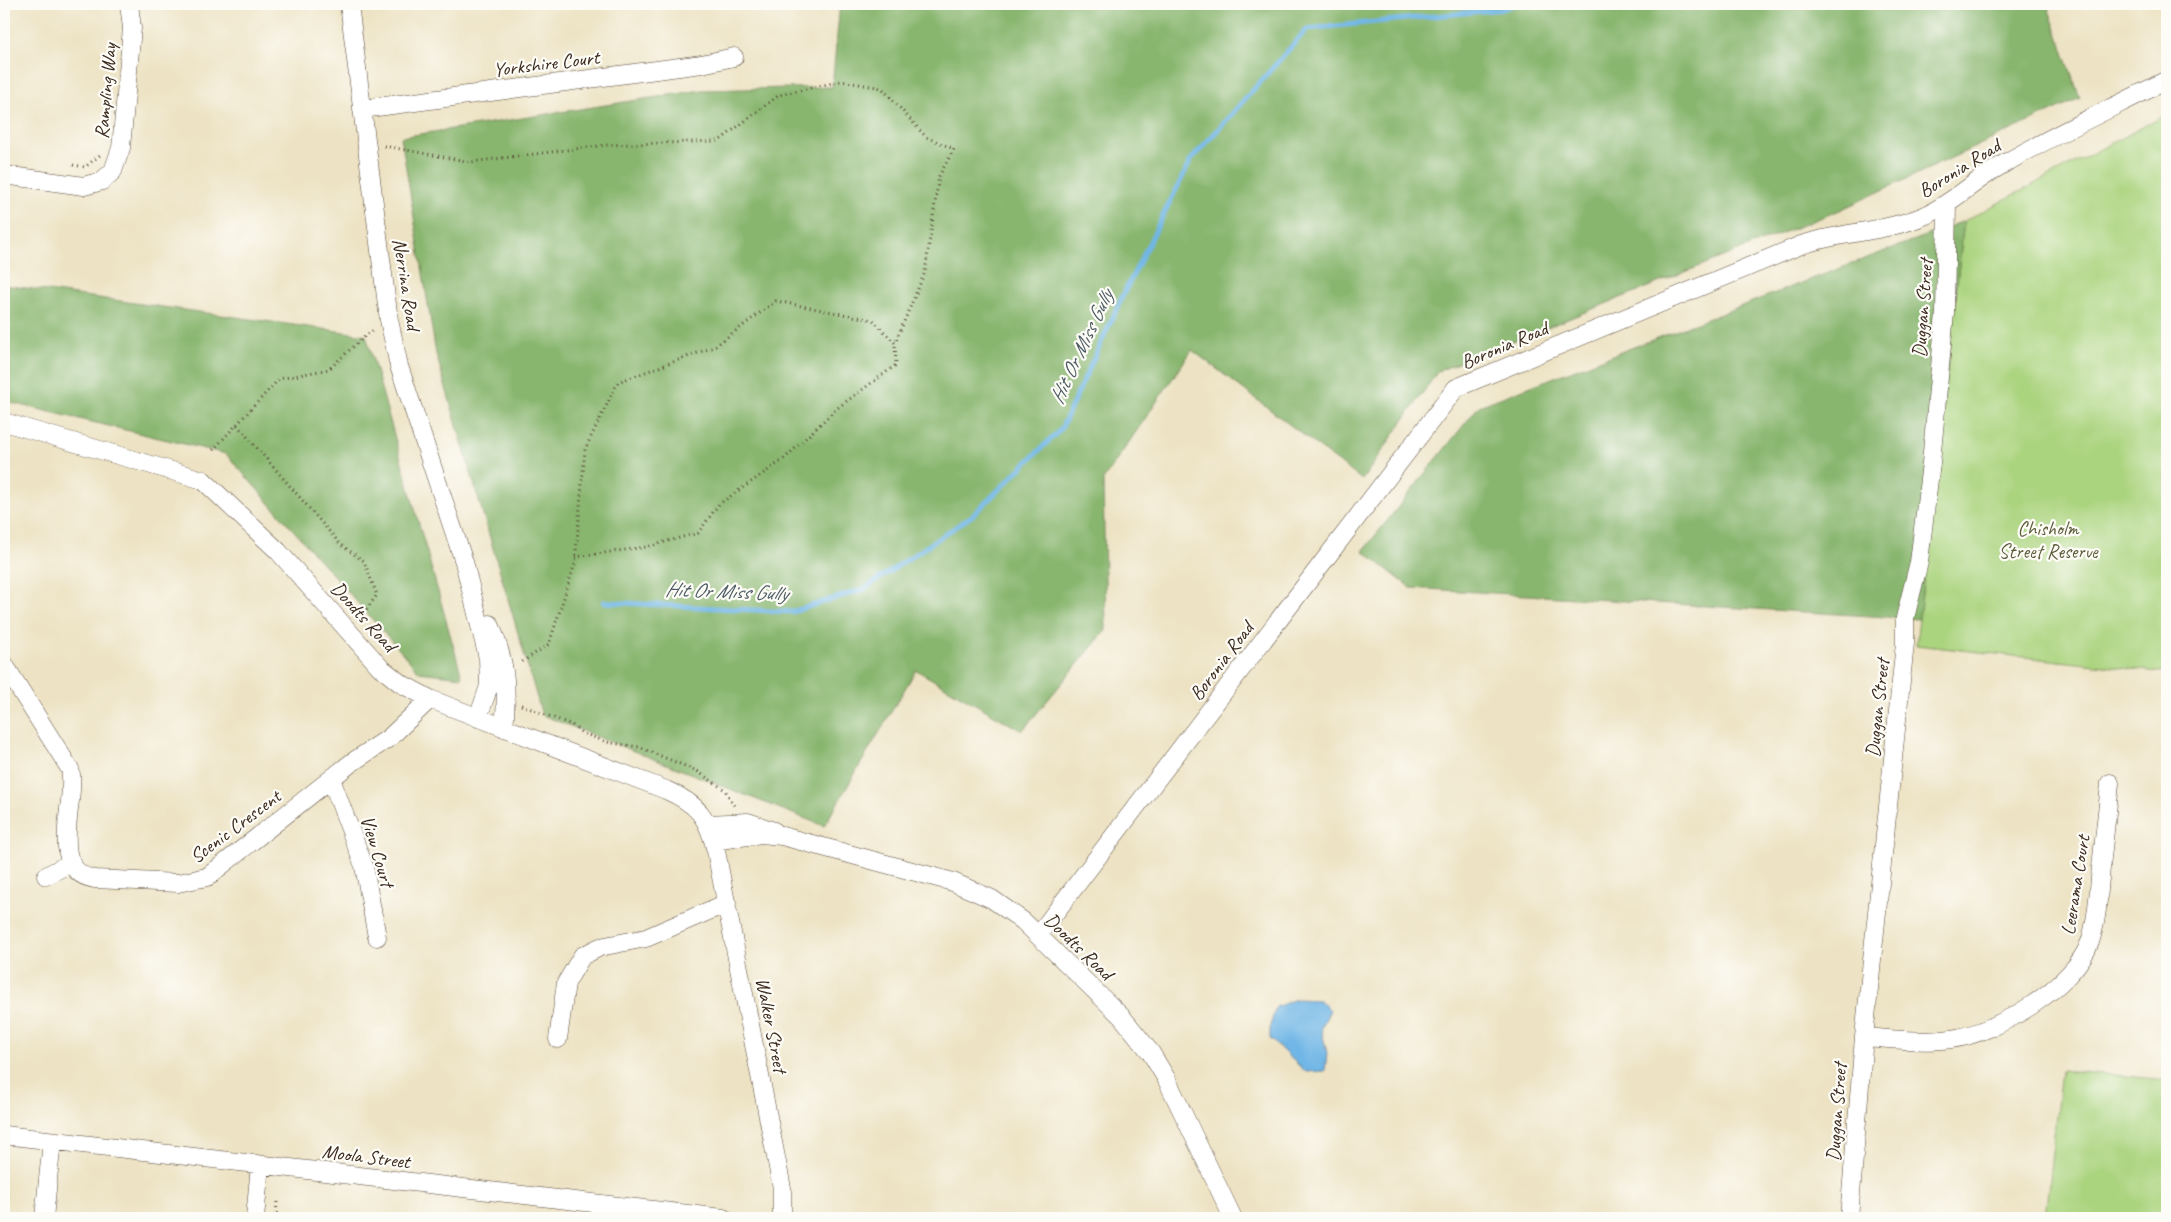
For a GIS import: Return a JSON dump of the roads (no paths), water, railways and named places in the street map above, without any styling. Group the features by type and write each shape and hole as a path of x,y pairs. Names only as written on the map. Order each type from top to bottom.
{"street":[{"name":"Rampling Way","path":"4,175 78,186 94,184 107,178 115,168 121,148 132,28 129,4"},
{"name":"Nerrina Road","path":"349,4 390,320 399,366 412,410 464,562 499,646 505,671 507,700 504,728"},
{"name":"Yorkshire Court","path":"362,109 702,64 734,57"},
{"name":"Boronia Road","path":"1038,935 1456,388 1801,245 1829,237 1901,224 1947,204 2004,164 2167,80"},
{"name":"Duggan Street","path":"1849,1218 1864,1037 1906,643 1905,618 1919,562 1931,464 1945,313 1947,204"},
{"name":"Doodts Road","path":"4,422 203,480 278,551 380,667 400,683 430,699 679,795 693,804 708,824 714,841 761,834 793,839 918,871 970,889 1006,907 1038,935 1122,1017 1151,1053 1170,1087 1233,1216"},
{"name":"Nerrina Road","path":"464,562 484,636 489,665 489,686 478,718"},
{"path":"4,664 70,769 72,781 66,840 72,862 46,876"},
{"name":"Scenic Crescent","path":"72,862 81,874 95,879 172,883 202,879 212,874 331,779 389,738 430,699"},
{"name":"View Court","path":"331,779 364,866 377,937"},
{"name":"Leerama Court","path":"1864,1037 1940,1040 1968,1035 2003,1021 2028,1006 2068,975 2086,951 2094,924 2110,783"},
{"name":"Doodts Road","path":"708,824 741,822 759,825 793,839"},
{"name":"Walker Street","path":"714,841 782,1188 782,1218"},
{"path":"558,1040 566,983 582,956 600,946 646,938 726,903"},
{"name":"Moola Street","path":"4,1135 723,1218"},
{"path":"44,1218 52,1141"},
{"path":"254,1218 260,1165"}],"water":[{"path":"1296,999 1319,1000 1330,1010 1321,1028 1327,1053 1325,1071 1306,1072 1270,1039 1270,1026 1276,1007"}],"waterway":[{"name":"Hit Or Miss Gully","path":"604,602 792,612 864,589 973,515 1061,429 1124,293 1191,160 1307,29 1503,9 1515,4"}],"park label":[{"name":"Chisholm Street Reserve","path":"2048,540"}]}
